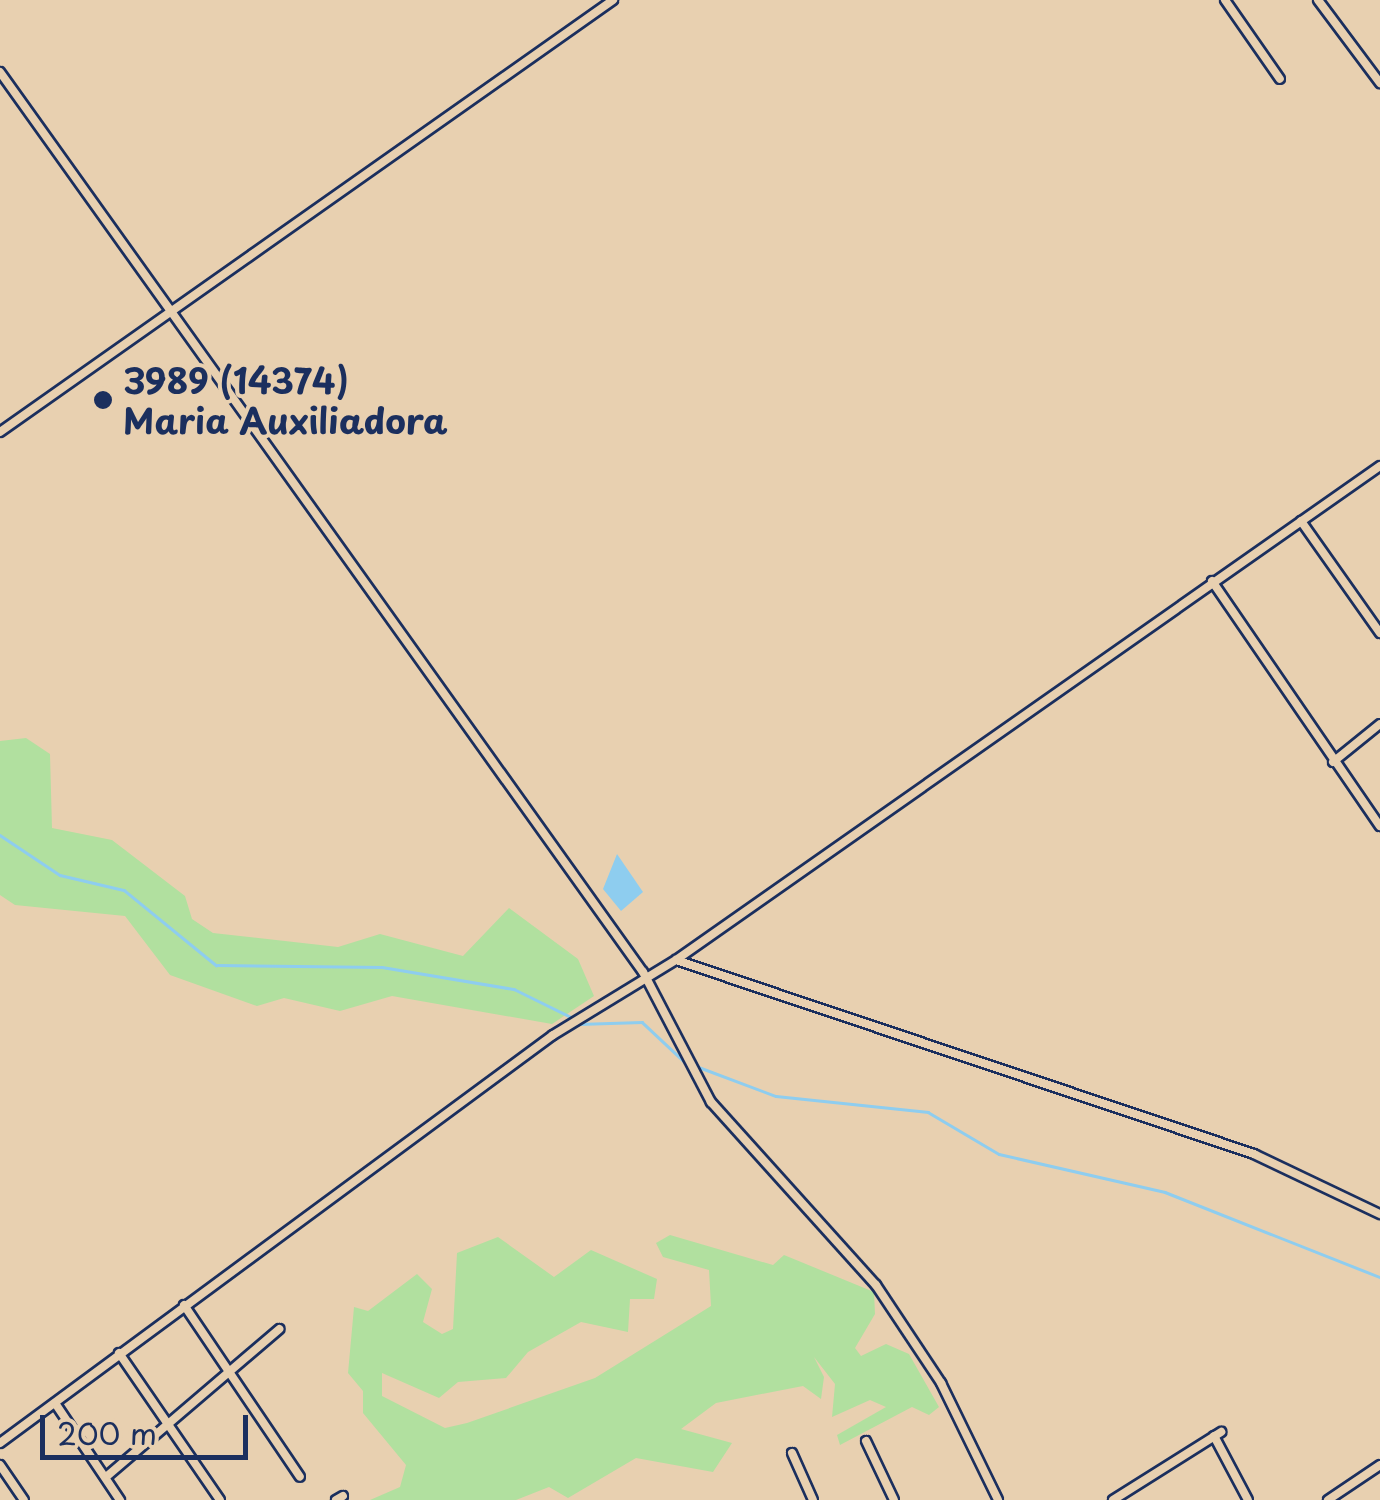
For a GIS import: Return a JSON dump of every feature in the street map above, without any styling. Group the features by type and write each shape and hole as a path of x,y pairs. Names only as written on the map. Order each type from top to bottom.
{"street":[{"path":"0,432 614,0"},
{"path":"1224,0 1280,78"},
{"path":"1318,0 1380,83"},
{"path":"0,72 644,972 692,1060 694,1073 768,1174 862,1268 952,1405 998,1500"},
{"path":"0,1444 184,1304 575,1020 644,972 676,960 1380,466"},
{"path":"1302,520 1380,633"},
{"path":"1212,581 1380,826"},
{"path":"1333,762 1380,724"},
{"path":"676,960 1254,1154 1380,1214"},
{"path":"184,1304 300,1477"},
{"path":"106,1477 279,1329"},
{"path":"119,1353 220,1500"},
{"path":"54,1402 120,1500"},
{"path":"1116,1499 1217,1434 1248,1500"},
{"path":"866,1441 894,1500"},
{"path":"792,1453 813,1500"},
{"path":"0,1465 24,1500"},
{"path":"1328,1500 1380,1465"}],"green space":[{"path":"26,738 50,754 52,828 112,840 185,896 192,919 213,933 338,947 380,934 463,956 509,908 578,959 594,996 552,1024 392,996 340,1011 284,998 257,1006 170,975 125,916 15,905 0,895 0,741"},
{"path":"670,1235 773,1265 784,1255 874,1292 875,1314 855,1348 861,1356 886,1344 909,1354 939,1407 929,1415 912,1407 840,1445 837,1435 886,1407 870,1400 832,1417 835,1384 814,1357 824,1377 821,1399 803,1386 716,1403 681,1429 732,1443 713,1472 636,1458 568,1498 549,1487 516,1500 370,1500 400,1487 406,1465 363,1413 363,1391 348,1373 354,1307 368,1311 417,1274 432,1289 423,1322 442,1334 453,1329 457,1253 498,1237 554,1277 591,1250 657,1279 654,1299 630,1299 628,1332 581,1322 528,1352 506,1378 458,1382 439,1398 382,1373 382,1396 445,1428 467,1423 595,1378 711,1306 709,1270 663,1257 656,1243"}],"water":[{"path":"617,854 643,892 621,911 603,889"}],"waterway":[{"path":"0,835 60,875 124,890 216,965 382,967 514,989 573,1018"},
{"path":"578,1024 642,1022 688,1065"},
{"path":"696,1066 776,1096 928,1112 999,1154 1165,1192 1380,1277"}],"place":[{"name":"3989 (14374) Maria Auxiliadora","path":"103,400"}]}
